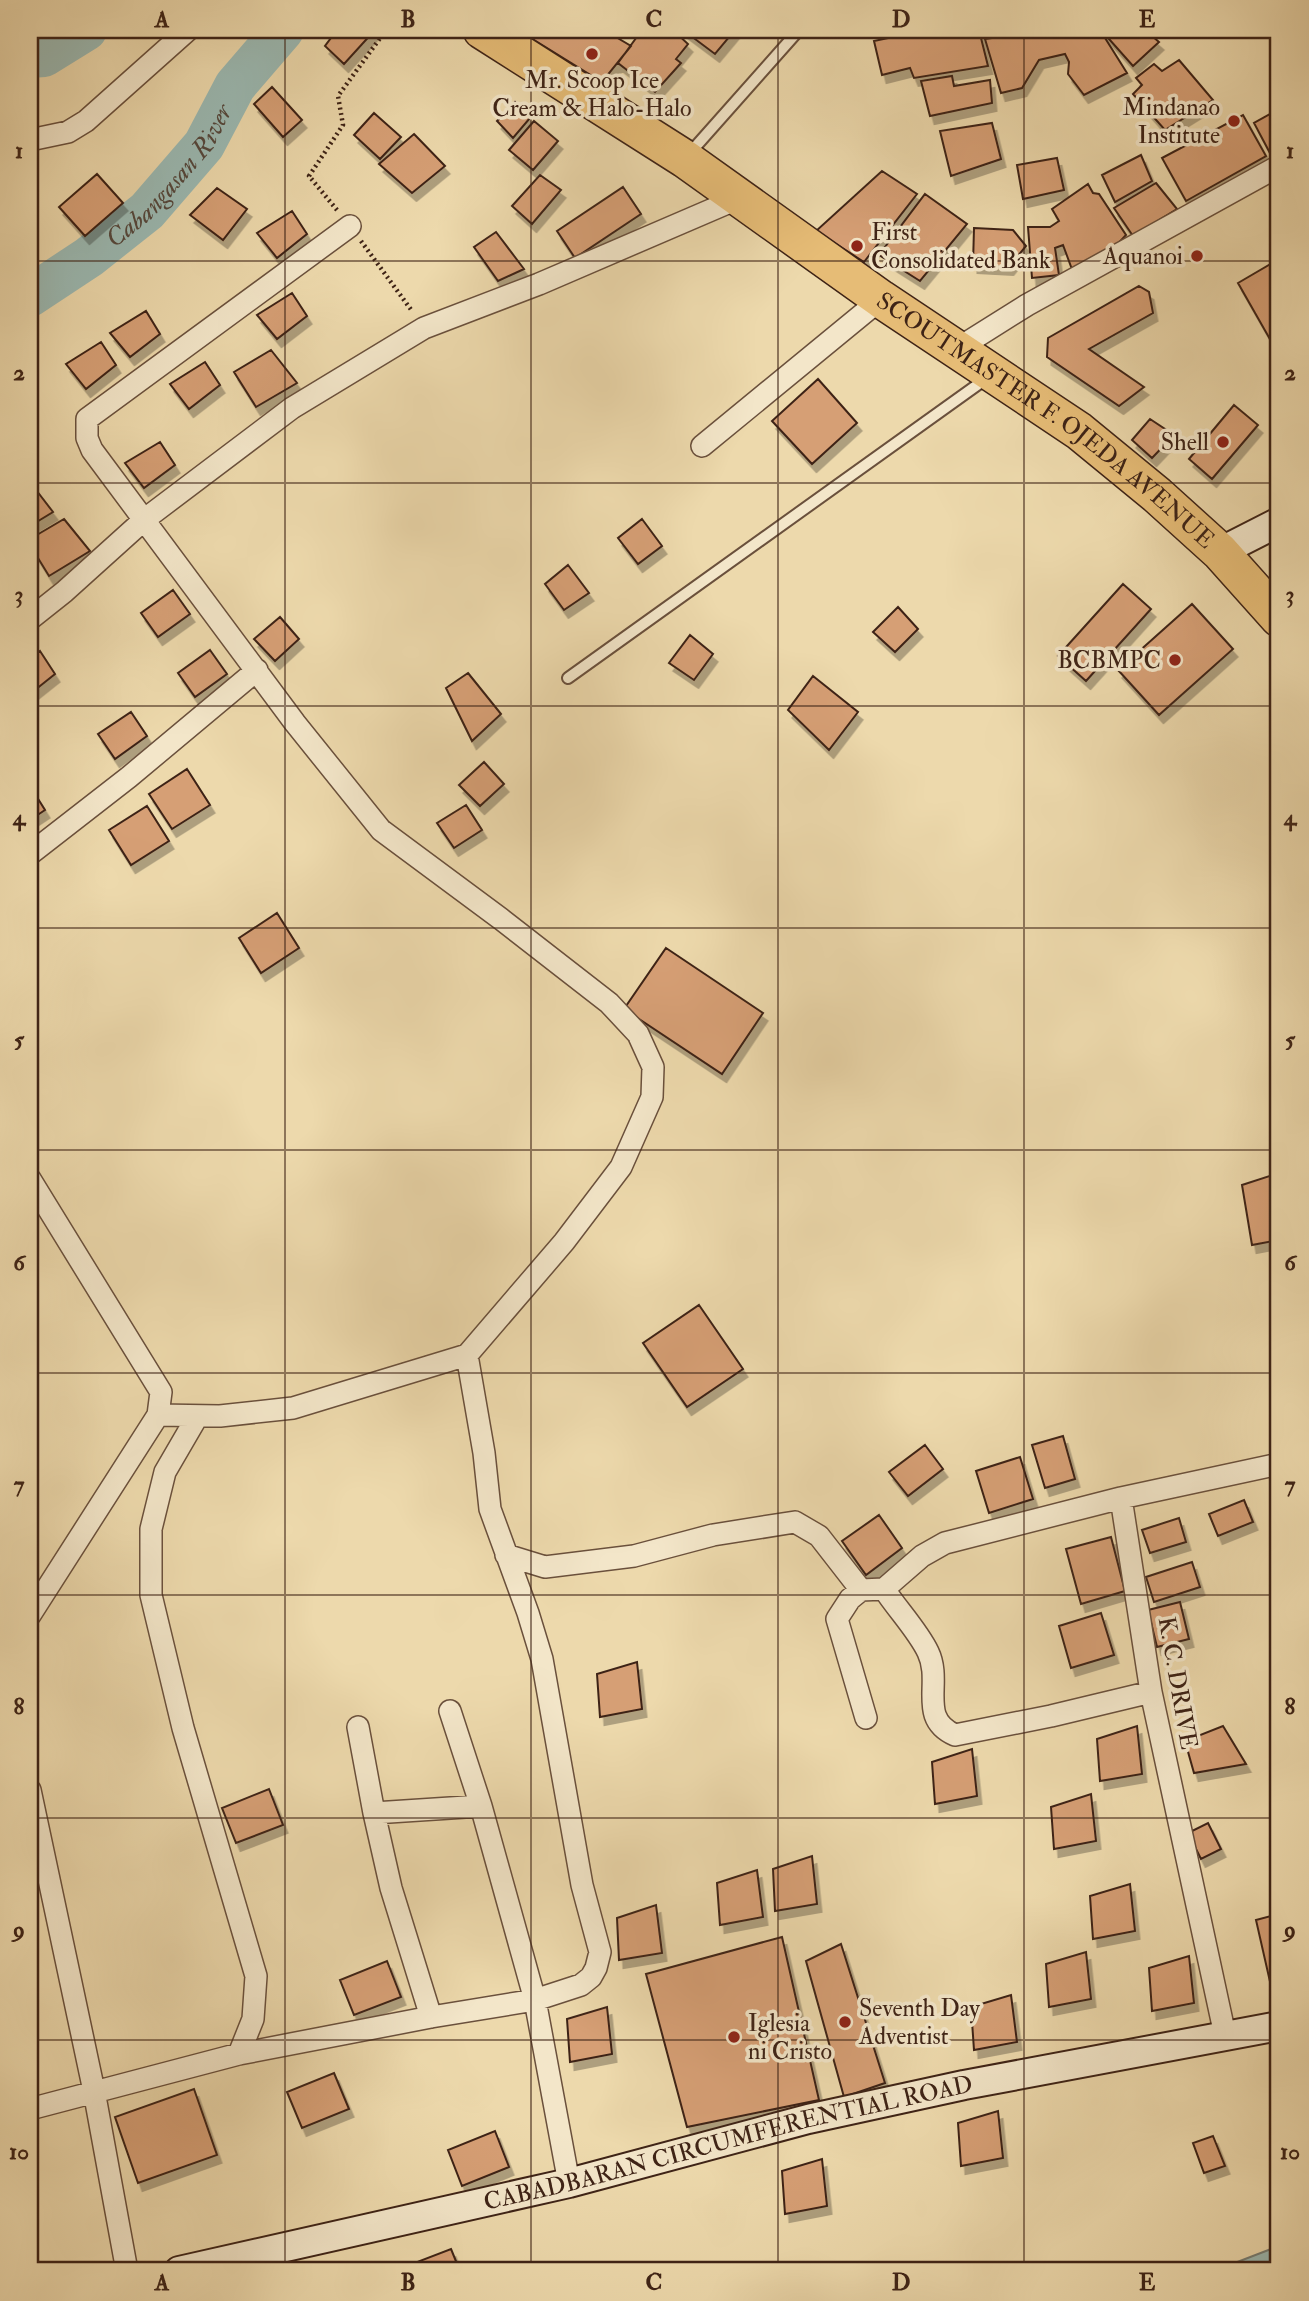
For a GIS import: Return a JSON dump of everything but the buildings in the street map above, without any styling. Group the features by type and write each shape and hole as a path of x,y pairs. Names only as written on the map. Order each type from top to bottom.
{"highway":[{"name":"SCOUTMASTER F. OJEDA AVENUE","path":"482,30 685,159 881,299 1079,431 1157,495 1220,552 1279,618"}],"main road":[{"path":"1220,552 1279,522"},
{"name":"CABADBARAN CIRCUMFERENTIAL ROAD","path":"179,2271 569,2183 808,2119 977,2082 1279,2026"}],"street":[{"path":"30,140 68,132 86,121 188,30"},
{"path":"957,349 1027,305 1279,166"},
{"path":"30,619 145,519 292,408 424,328 539,284 739,198"},
{"path":"158,1415 197,1417 293,1408 467,1355 564,1242 621,1167 652,1097 653,1068 638,1034 609,1003 381,830 295,723 92,450 87,438 88,419 350,226"},
{"path":"702,446 881,299"},
{"path":"30,854 129,777 257,670"},
{"path":"30,1179 160,1392 158,1415 31,1607"},
{"path":"30,2109 239,2054 535,2000 581,1985 591,1978 600,1952 582,1885 542,1659 491,1509 467,1355"},
{"path":"197,1417 165,1472 151,1529 151,1595 183,1728 256,1976 253,2019 239,2054"},
{"path":"866,1718 837,1619 850,1599 861,1590 884,1589 922,1556 946,1543 1121,1497 1279,1464"},
{"name":"K. C. DRIVE","path":"1121,1497 1151,1692 1225,2035"},
{"path":"506,1555 545,1566 634,1556 713,1535 795,1522 818,1536 861,1590"},
{"path":"884,1589 928,1652 935,1676 932,1700 935,1715 943,1730 955,1735 1151,1692"},
{"path":"450,1711 481,1806 535,2000 569,2183"},
{"path":"358,1727 391,1888 431,2017"},
{"path":"30,1790 94,2091 127,2271"},
{"path":"374,1813 481,1806"}],"lane":[{"path":"685,159 799,30"},
{"path":"568,678 994,373"}],"path":[{"path":"386,30 338,96 343,125 309,176 350,226 424,328"}],"water":[{"path":"1279,2246 1279,2271 1214,2271"}],"waterway":[{"name":"Cabangasan River","path":"30,57 44,56 86,30"},
{"name":"Cabangasan River","path":"30,296 89,257 147,211 204,145 235,86 283,30"}],"place":[{"name":"Mr. Scoop Ice Cream & Halo-Halo","path":"592,54"},
{"name":"Mindanao Institute","path":"1234,121"},
{"name":"First Consolidated Bank","path":"857,246"},
{"name":"Aquanoi","path":"1197,256"},
{"name":"Shell","path":"1223,442"},
{"name":"BCBMPC","path":"1175,660"},
{"name":"Seventh Day Adventist","path":"845,2022"},
{"name":"Iglesia ni Cristo","path":"734,2037"}]}
